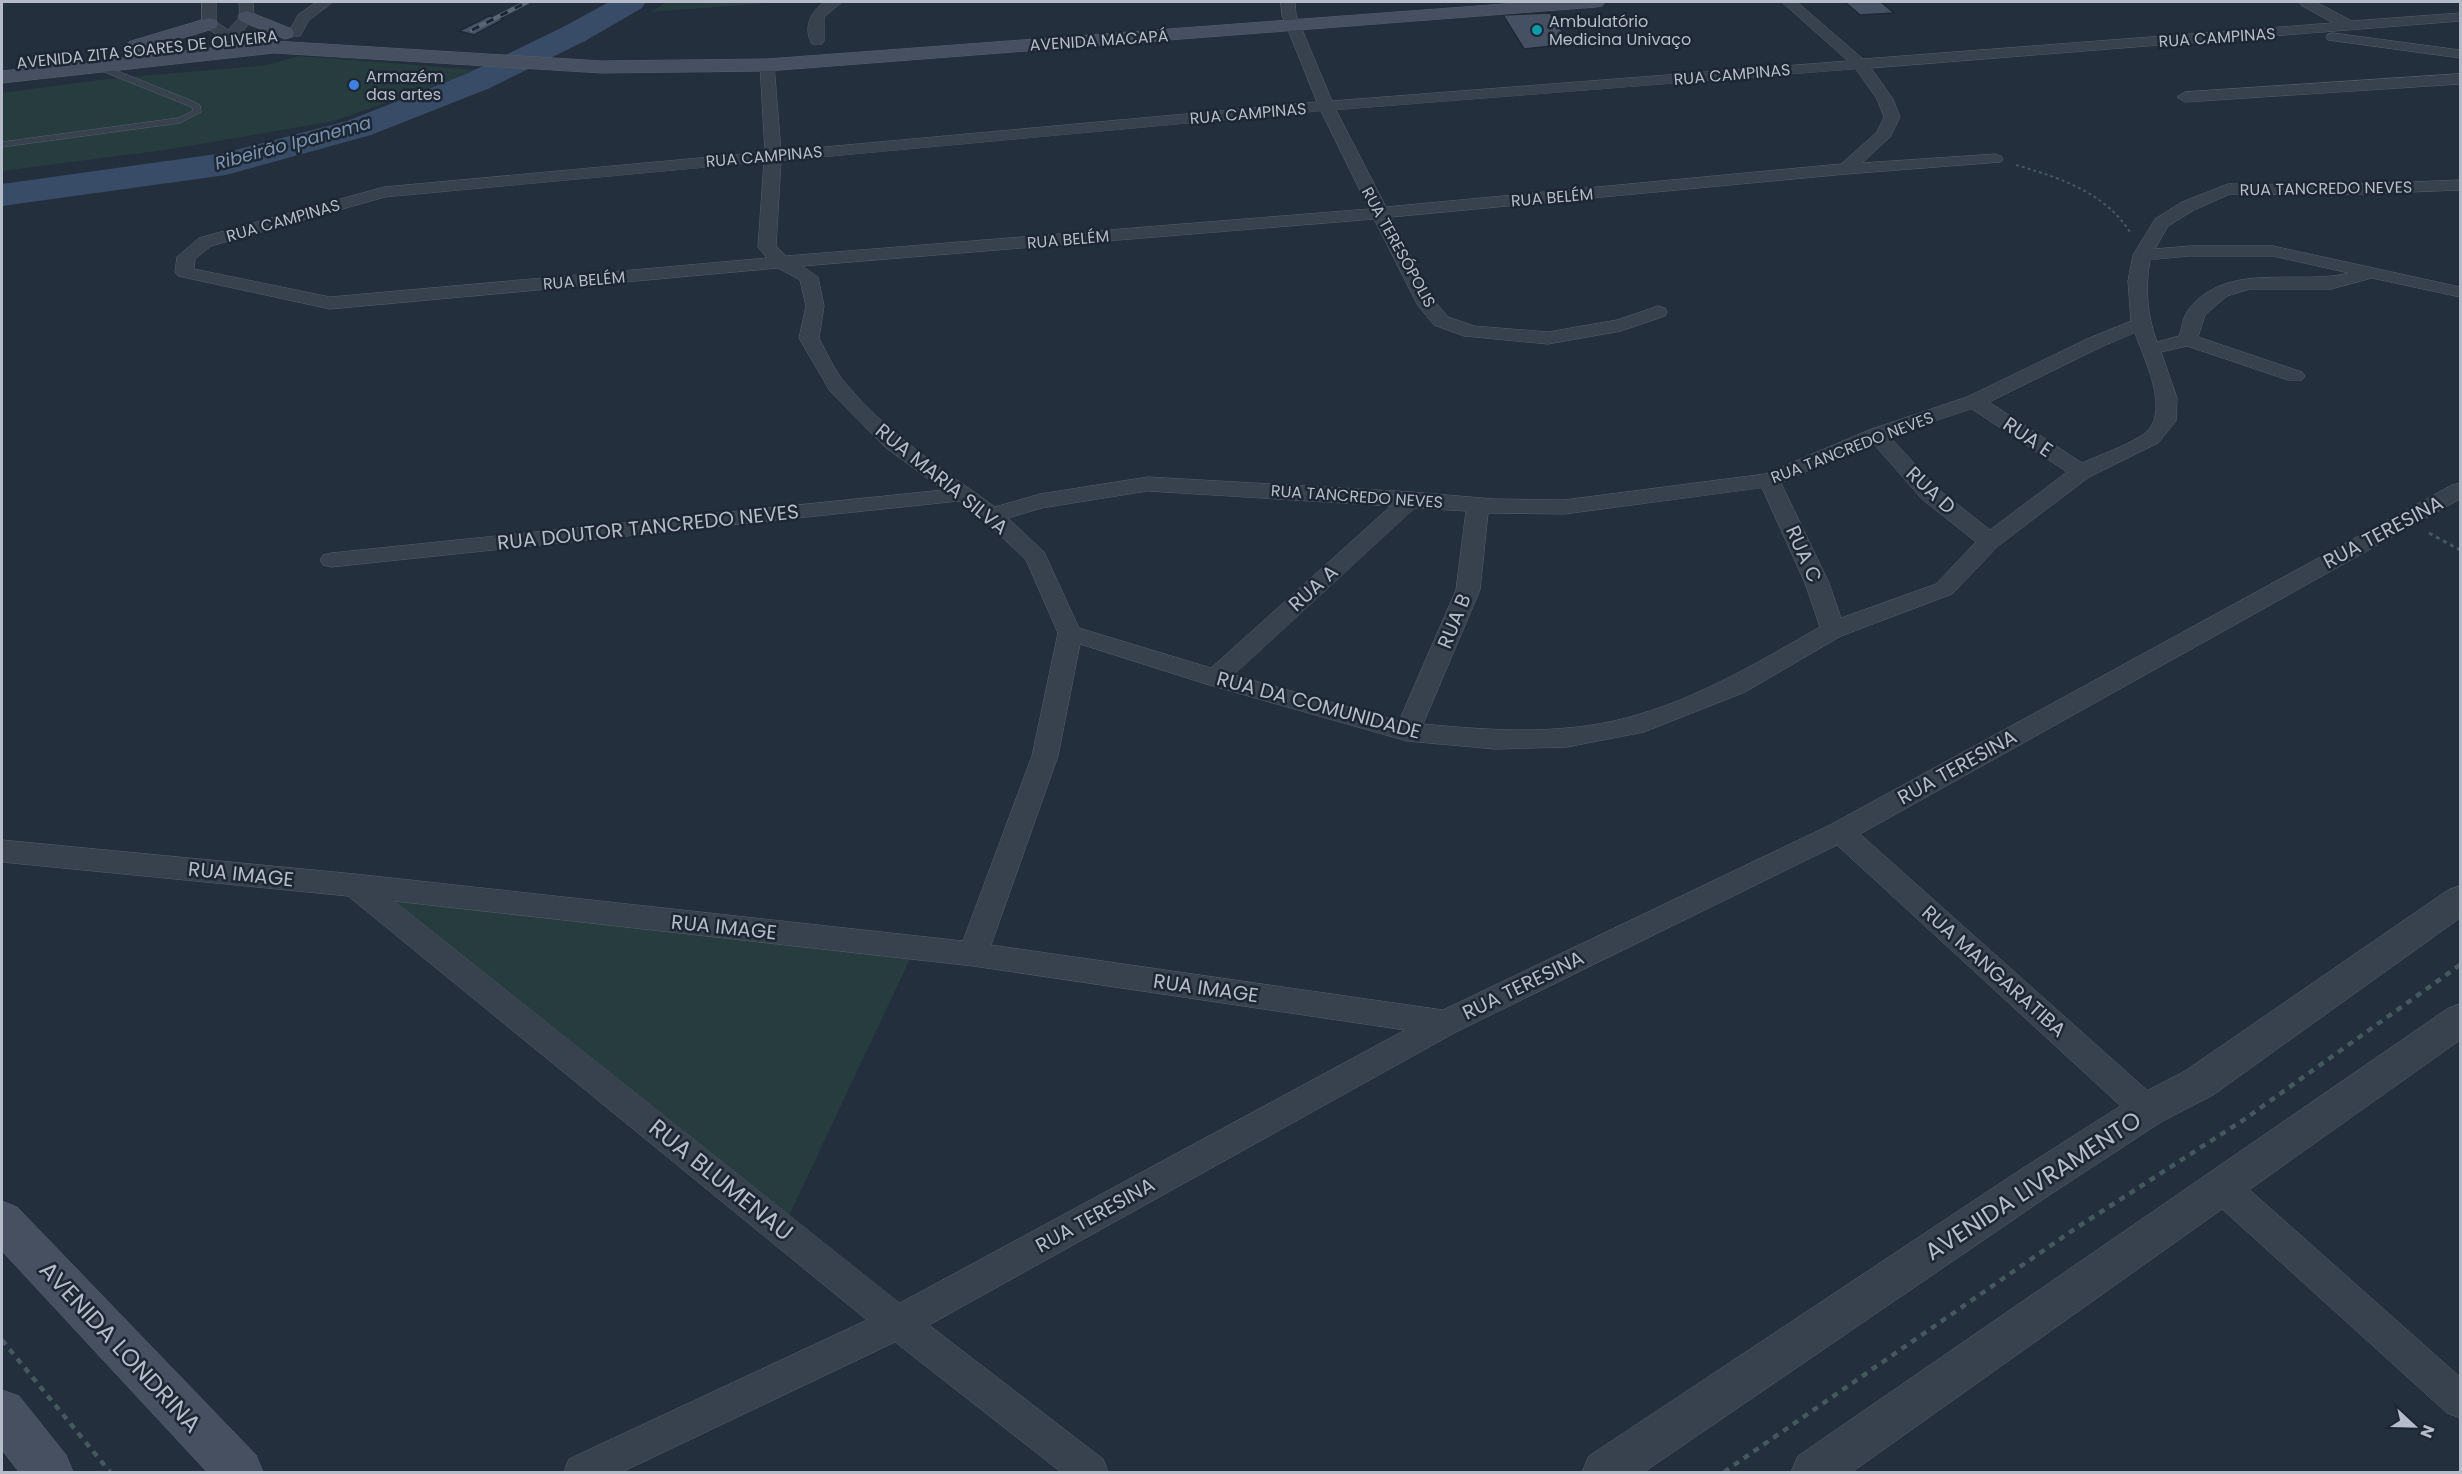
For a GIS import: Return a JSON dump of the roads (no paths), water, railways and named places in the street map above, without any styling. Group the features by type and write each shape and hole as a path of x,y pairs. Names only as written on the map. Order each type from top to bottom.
{"main road":[{"name":"AVENIDA MACAPÁ","path":"395,48 602,67 664,68 767,64 1596,2"},
{"path":"1265,6 1310,3"},
{"path":"246,9 285,38"},
{"path":"115,51 209,24"},
{"path":"164,59 230,38 285,38"},
{"name":"AVENIDA ZITA SOARES DE OLIVEIRA","path":"2,65 230,38"},
{"name":"AVENIDA ZITA SOARES DE OLIVEIRA","path":"2,77 164,59 285,38 395,48"},
{"path":"793,43 840,39"},
{"path":"395,48 700,49"},
{"name":"AVENIDA LONDRINA","path":"2,1221 239,1473"},
{"path":"2,1413 49,1473"}],"street":[{"path":"209,2 209,24 230,38 246,9"},
{"path":"285,38 303,18 326,2"},
{"path":"817,41 815,19 822,8 835,2"},
{"path":"1789,2 1860,64 1886,97 1892,117 1884,134 1846,169"},
{"path":"2306,2 2372,39 2407,49 2460,54"},
{"name":"RUA TERESÓPOLIS","path":"1288,3 1292,25 1326,106 1378,213 1424,300 1441,321 1471,332 1548,338 1621,325 1658,312"},
{"name":"RUA CAMPINAS","path":"205,242 384,192 1326,106 2460,17"},
{"name":"RUA CAMPINAS","path":"2298,30 2407,49"},
{"path":"767,64 773,155 767,247 782,262"},
{"path":"2185,97 2460,79"},
{"name":"RUA BELÉM","path":"205,242 186,257 184,272 330,303 782,262 1378,213 1846,169 1995,159"},
{"name":"RUA TANCREDO NEVES","path":"992,515 1040,501 1148,484 1564,507 1769,480 1876,434 1974,401 2094,343 2140,324 2137,281 2142,255 2162,223 2188,207 2228,189 2337,190 2460,185"},
{"path":"2142,255 2190,251 2273,251 2460,292"},
{"name":"RUA MARIA SILVA","path":"782,262 809,278 815,306 809,338 837,387 892,443 966,494 1036,557 1070,633"},
{"path":"2188,340 2196,313 2220,292 2249,283 2331,283 2375,272"},
{"name":"RUA DA COMUNIDADE","path":"1070,633 1215,678 1407,732 1496,740 1567,738 1644,723 1736,686 1833,630 1944,589 1990,542 2081,472 2151,439 2166,421 2167,398 2140,324"},
{"path":"2151,350 2188,340 2295,376"},
{"name":"RUA E","path":"1974,401 2081,472"},
{"name":"RUA D","path":"1876,434 1930,494 1990,542"},
{"name":"RUA C","path":"1769,480 1817,583 1833,630"},
{"name":"RUA TERESINA","path":"582,1473 898,1323 1445,1023 1840,832 2460,490"},
{"name":"RUA DOUTOR TANCREDO NEVES","path":"331,560 966,494"},
{"name":"RUA A","path":"1215,678 1412,500"},
{"name":"RUA B","path":"1407,732 1468,590 1478,504"},
{"path":"973,954 1045,756 1070,633"},
{"name":"RUA MANGARATIBA","path":"1840,832 2148,1110"},
{"name":"RUA IMAGE","path":"2,851 354,885 973,954 1445,1023"},
{"name":"RUA BLUMENAU","path":"354,885 898,1323 1090,1473"},
{"name":"AVENIDA LIVRAMENTO","path":"1605,1473 2034,1183 2148,1110 2199,1083 2460,900"},
{"path":"1814,1473 2460,1020"},
{"path":"2222,1187 2460,1400"}],"lane":[{"path":"2,145 180,120 197,112 197,107 187,102 97,66"}],"waterway":[{"name":"Ribeirão Ipanema","path":"2,195 226,164 359,128 478,81 574,34 631,2"}],"railway":[{"path":"472,30 527,2"}],"place":[{"name":"Ambulatório Medicina Univaço","path":"1537,30"},
{"name":"Armazém das artes","path":"354,85"}]}
